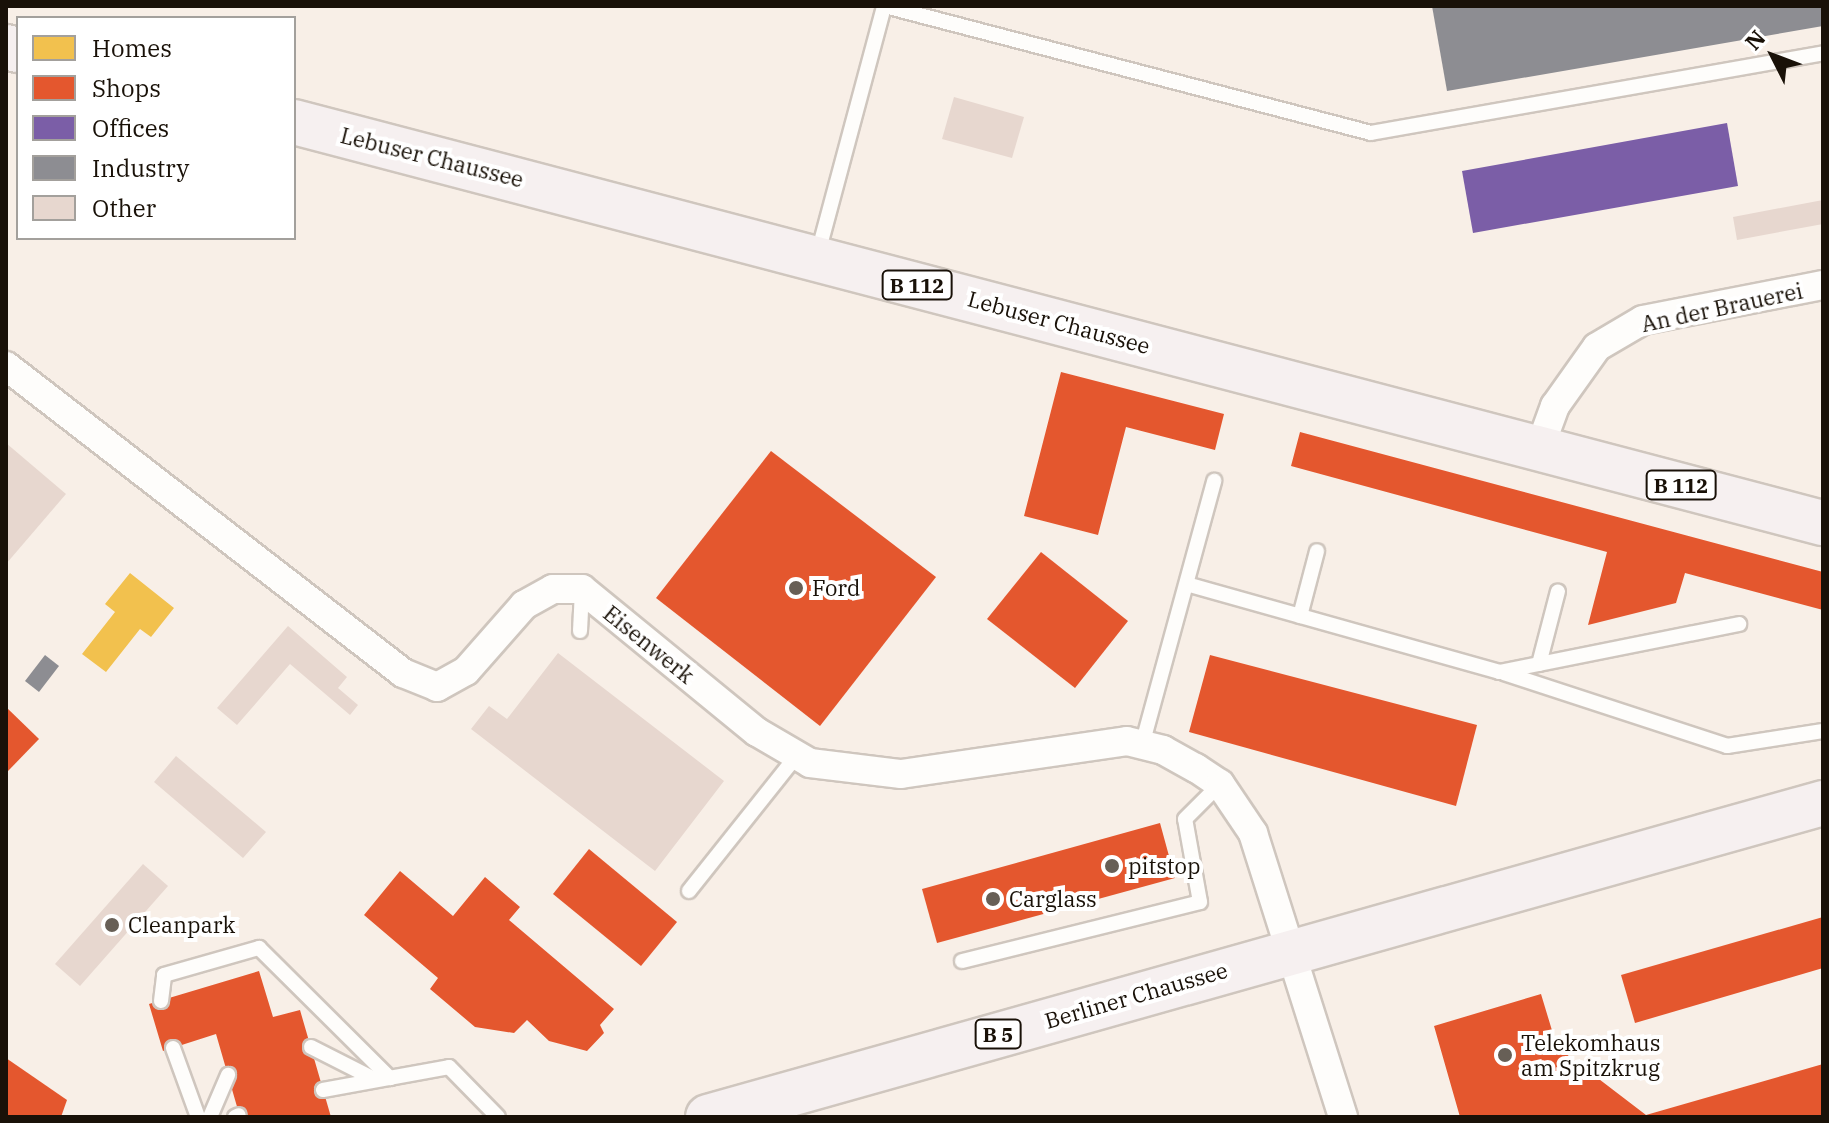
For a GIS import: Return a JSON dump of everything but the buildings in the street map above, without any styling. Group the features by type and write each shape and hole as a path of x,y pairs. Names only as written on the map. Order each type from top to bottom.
{"main road":[{"name":"Lebuser Chaussee","path":"296,123 1823,523"},
{"name":"Berliner Chaussee","path":"798,1117 1823,803"},
{"name":"Berliner Chaussee","path":"708,1117 1823,828"}],"street":[{"name":"An der Brauerei","path":"1540,447 1555,406 1597,347 1643,320 1823,285"},
{"name":"Eisenwerk","path":"6,366 403,673 437,687 466,671 524,605 553,589 582,589 757,732 797,755 849,771 901,774 957,768 1066,746 1127,741 1163,750 1220,784 1253,833 1292,965 1343,1117"}],"lane":[{"path":"816,259 893,7 1371,133 1823,53"},
{"path":"1142,745 1190,585 1214,481"},
{"path":"1300,616 1317,551"},
{"path":"1190,585 1499,672 1727,746 1823,731"},
{"path":"580,631 582,589"},
{"path":"1539,664 1558,591"},
{"path":"1499,672 1739,624"},
{"path":"689,891 797,755"},
{"path":"962,961 1200,902 1185,819 1220,784"},
{"path":"161,1001 164,975 259,948 383,1079"},
{"path":"311,1047 383,1079"},
{"path":"173,1048 198,1117"},
{"path":"323,1090 449,1067 498,1117"},
{"path":"210,1117 228,1075"}],"place":[{"name":"Ford","path":"796,588"},
{"name":"pitstop","path":"1112,866"},
{"name":"Carglass","path":"993,899"},
{"name":"Cleanpark","path":"112,925"},
{"name":"Telekomhaus am Spitzkrug","path":"1505,1055"}]}
